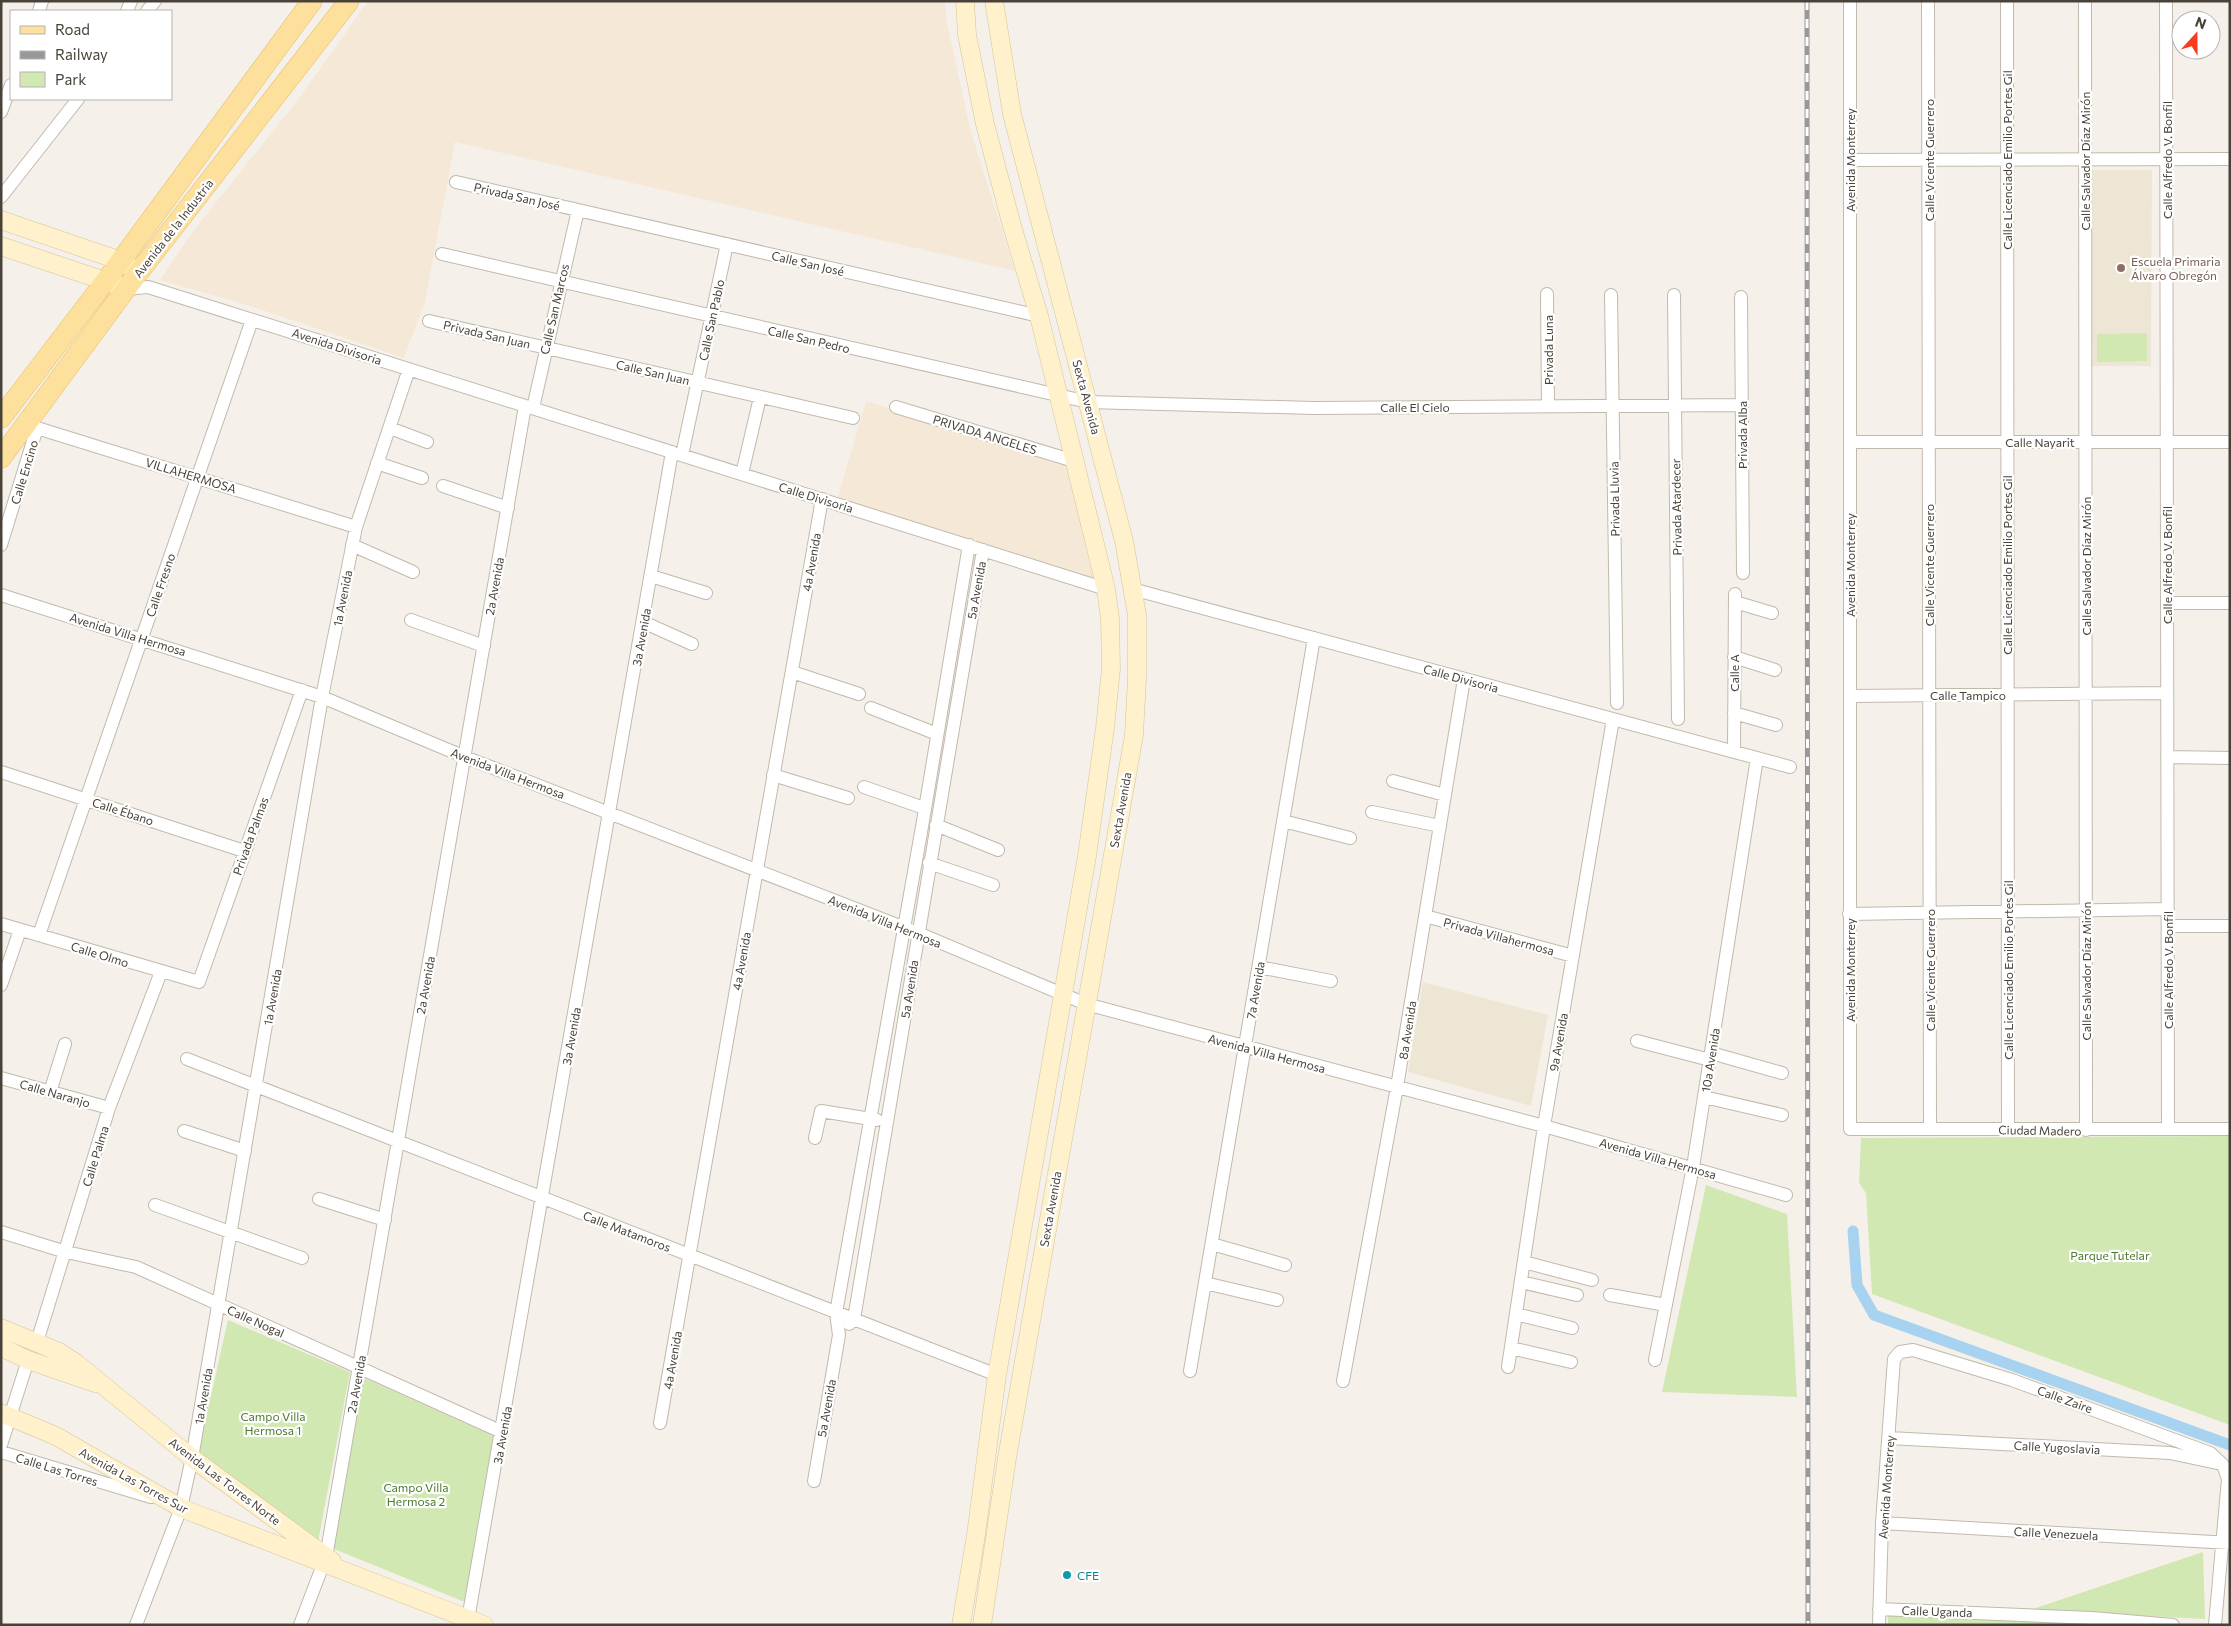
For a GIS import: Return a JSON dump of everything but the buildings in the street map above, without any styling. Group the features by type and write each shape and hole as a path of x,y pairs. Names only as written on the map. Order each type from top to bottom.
{"main road":[{"name":"Avenida de la Industria","path":"1,418 121,262 312,1"},
{"name":"Avenida de la Industria","path":"1,458 33,424 126,289 144,280 349,1"},
{"name":"Sexta Avenida","path":"961,1625 976,1535 997,1375 1087,856 1105,728 1111,669 1110,619 1106,589 1039,316 1012,226 985,124 968,35 965,1"},
{"name":"Sexta Avenida","path":"982,1625 1007,1458 1134,735 1137,673 1137,615 1124,541 1012,114 994,1"},
{"path":"1,220 121,262 144,280"},
{"path":"1,246 107,280 126,289"},
{"name":"Avenida Las Torres Norte","path":"1,1328 65,1355 192,1458 325,1561 474,1623"},
{"name":"Avenida Las Torres Norte","path":"1,1347 28,1360 105,1386"},
{"name":"Avenida Las Torres Sur","path":"6,1415 56,1436 175,1505 325,1561"}],"street":[{"name":"Avenida Monterrey","path":"1850,1 1850,1129"},
{"name":"Calle Vicente Guerrero","path":"1928,1 1930,1129"},
{"name":"Calle Licenciado Emilio Portes Gil","path":"2007,1 2008,1129"},
{"name":"Calle Salvador Díaz Mirón","path":"2085,1 2086,1130"},
{"name":"Calle Alfredo V. Bonfil","path":"2166,1 2168,1129"},
{"path":"1,112 10,88"},
{"path":"1,197 77,100"},
{"path":"1850,160 2230,159"},
{"name":"Privada San José","path":"456,182 578,210"},
{"name":"Calle San José","path":"578,210 1039,316"},
{"name":"Calle San Marcos","path":"529,407 546,348 578,210"},
{"name":"Calle San Pablo","path":"677,454 698,382 727,244"},
{"name":"Calle San Pedro","path":"442,254 1088,402"},
{"name":"Avenida Divisoria","path":"144,280 252,320 529,407"},
{"name":"Privada Luna","path":"1547,294 1548,406"},
{"name":"Privada Lluvia","path":"1611,295 1617,703"},
{"name":"Privada Atardecer","path":"1674,295 1678,720"},
{"name":"Privada Alba","path":"1741,297 1743,573"},
{"name":"Calle Fresno","path":"39,935 252,320"},
{"name":"Privada San Juan","path":"429,321 546,348"},
{"name":"Calle San Juan","path":"546,348 760,397"},
{"name":"1a Avenida","path":"136,1625 192,1458 220,1304 322,697 352,545 356,527 410,369"},
{"path":"742,474 760,397 853,418"},
{"name":"Calle El Cielo","path":"1088,402 1314,408 1742,405"},
{"name":"Calle Divisoria","path":"529,407 1106,589"},
{"name":"2a Avenida","path":"300,1625 325,1561 508,508 529,407"},
{"name":"PRIVADA ANGELES","path":"896,407 1074,462"},
{"name":"VILLAHERMOSA","path":"33,424 356,527"},
{"name":"Calle Encino","path":"1,545 33,424"},
{"path":"390,428 427,442"},
{"name":"Calle Nayarit","path":"1850,442 2230,442"},
{"name":"3a Avenida","path":"474,1623 502,1432 643,622 677,454"},
{"path":"378,463 422,478"},
{"path":"443,486 508,508"},
{"name":"4a Avenida","path":"660,1423 822,499"},
{"path":"352,545 413,572"},
{"name":"5a Avenida","path":"814,1481 839,1335 836,1313 969,545"},
{"name":"5a Avenida","path":"854,1319 983,550"},
{"path":"652,576 706,593"},
{"name":"Calle Divisoria","path":"1132,589 1790,767"},
{"name":"Avenida Villa Hermosa","path":"1,595 142,638 322,697 465,757 918,933 1062,992 1086,1004 1544,1126 1786,1194"},
{"name":"Calle A","path":"1734,751 1735,598 1772,613"},
{"path":"2167,603 2230,603"},
{"path":"411,620 484,646"},
{"path":"643,622 692,644"},
{"name":"7a Avenida","path":"1190,1371 1314,638"},
{"path":"1734,657 1775,670"},
{"path":"792,672 859,694"},
{"name":"8a Avenida","path":"1343,1381 1397,1087 1464,679"},
{"path":"946,680 960,684"},
{"name":"Privada Palmas","path":"199,982 302,690"},
{"name":"Calle Tampico","path":"1850,696 2167,693"},
{"path":"871,708 936,740 949,749"},
{"path":"1734,713 1776,725"},
{"name":"9a Avenida","path":"1508,1367 1544,1126 1613,719"},
{"path":"2167,757 2230,758"},
{"name":"10a Avenida","path":"1655,1360 1693,1167 1757,758"},
{"name":"Calle Ébano","path":"1,772 244,851"},
{"path":"774,775 848,798"},
{"path":"1393,781 1445,795"},
{"path":"864,787 924,808"},
{"path":"1372,812 1440,826"},
{"path":"1283,822 1350,838"},
{"path":"936,825 998,850"},
{"path":"929,863 993,885"},
{"path":"1850,914 2168,909"},
{"name":"Privada Villahermosa","path":"1425,916 1573,956"},
{"name":"Calle Olmo","path":"1,924 199,982"},
{"path":"2168,926 2230,926"},
{"path":"1,985 20,930"},
{"path":"1259,967 1332,981"},
{"name":"Calle Palma","path":"37,1342 109,1108 161,972"},
{"path":"1637,1041 1782,1073"},
{"path":"50,1092 65,1044"},
{"name":"Calle Matamoros","path":"187,1059 997,1375"},
{"name":"Calle Naranjo","path":"1,1078 109,1108"},
{"path":"1704,1097 1782,1115"},
{"path":"815,1138 820,1111 887,1122"},
{"name":"Ciudad Madero","path":"1850,1129 2230,1129"},
{"path":"184,1132 246,1151"},
{"path":"319,1199 385,1220"},
{"path":"155,1205 302,1258"},
{"name":"Calle Nogal","path":"1,1232 66,1252 130,1265 502,1432"},
{"path":"1212,1244 1285,1264"},
{"path":"1524,1262 1592,1280"},
{"path":"1521,1282 1576,1295"},
{"path":"1205,1283 1277,1300"},
{"path":"1610,1294 1666,1305"},
{"path":"1516,1314 1572,1328"},
{"path":"839,1335 854,1319"},
{"path":"1511,1348 1571,1362"},
{"name":"Calle Zaire","path":"1900,1352 1913,1350 2012,1380 2210,1453 2223,1465"},
{"name":"Avenida Monterrey","path":"1880,1625 1882,1523 1894,1359 1900,1352"},
{"path":"1,1445 6,1415 28,1360"},
{"name":"Calle Yugoslavia","path":"1889,1438 2170,1453 2223,1465"},
{"name":"Calle Las Torres","path":"1,1452 175,1505"},
{"path":"2215,1625 2225,1542 2228,1479 2223,1465"},
{"name":"Calle Venezuela","path":"1882,1523 2225,1542"},
{"name":"Calle Uganda","path":"1880,1609 2092,1618 2173,1625"}],"shaded area":[{"path":"368,1 945,1 947,22 970,129 1015,271 455,142 425,302 404,358 247,305 160,280 190,235 297,101"},
{"name":"Escuela Primaria Álvaro Obregón","path":"2090,170 2152,170 2151,366 2089,366"},
{"path":"866,401 1075,467 1106,589 836,504"},
{"path":"1423,982 1548,1015 1531,1106 1408,1072"}],"green space":[{"path":"2147,333 2147,361 2097,362 2097,334"},
{"name":"Parque Tutelar","path":"2230,1136 2230,1425 1872,1294 1866,1193 1859,1183 1861,1138"},
{"path":"1706,1185 1787,1214 1797,1397 1662,1392"},
{"name":"Campo Villa Hermosa 1","path":"228,1320 350,1372 318,1542 198,1453"},
{"name":"Campo Villa Hermosa 2","path":"362,1377 498,1438 472,1605 334,1549"},
{"path":"2203,1552 2205,1619 2030,1610"},
{"path":"1888,1614 2104,1622 2096,1625 1888,1625"}],"waterway":[{"path":"1853,1231 1857,1285 1874,1315 2230,1445"}],"railway":[{"path":"1807,1 1808,1625"}],"place":[{"name":"Escuela Primaria Álvaro Obregón","path":"2121,268"},
{"name":"CFE","path":"1067,1575"}]}
